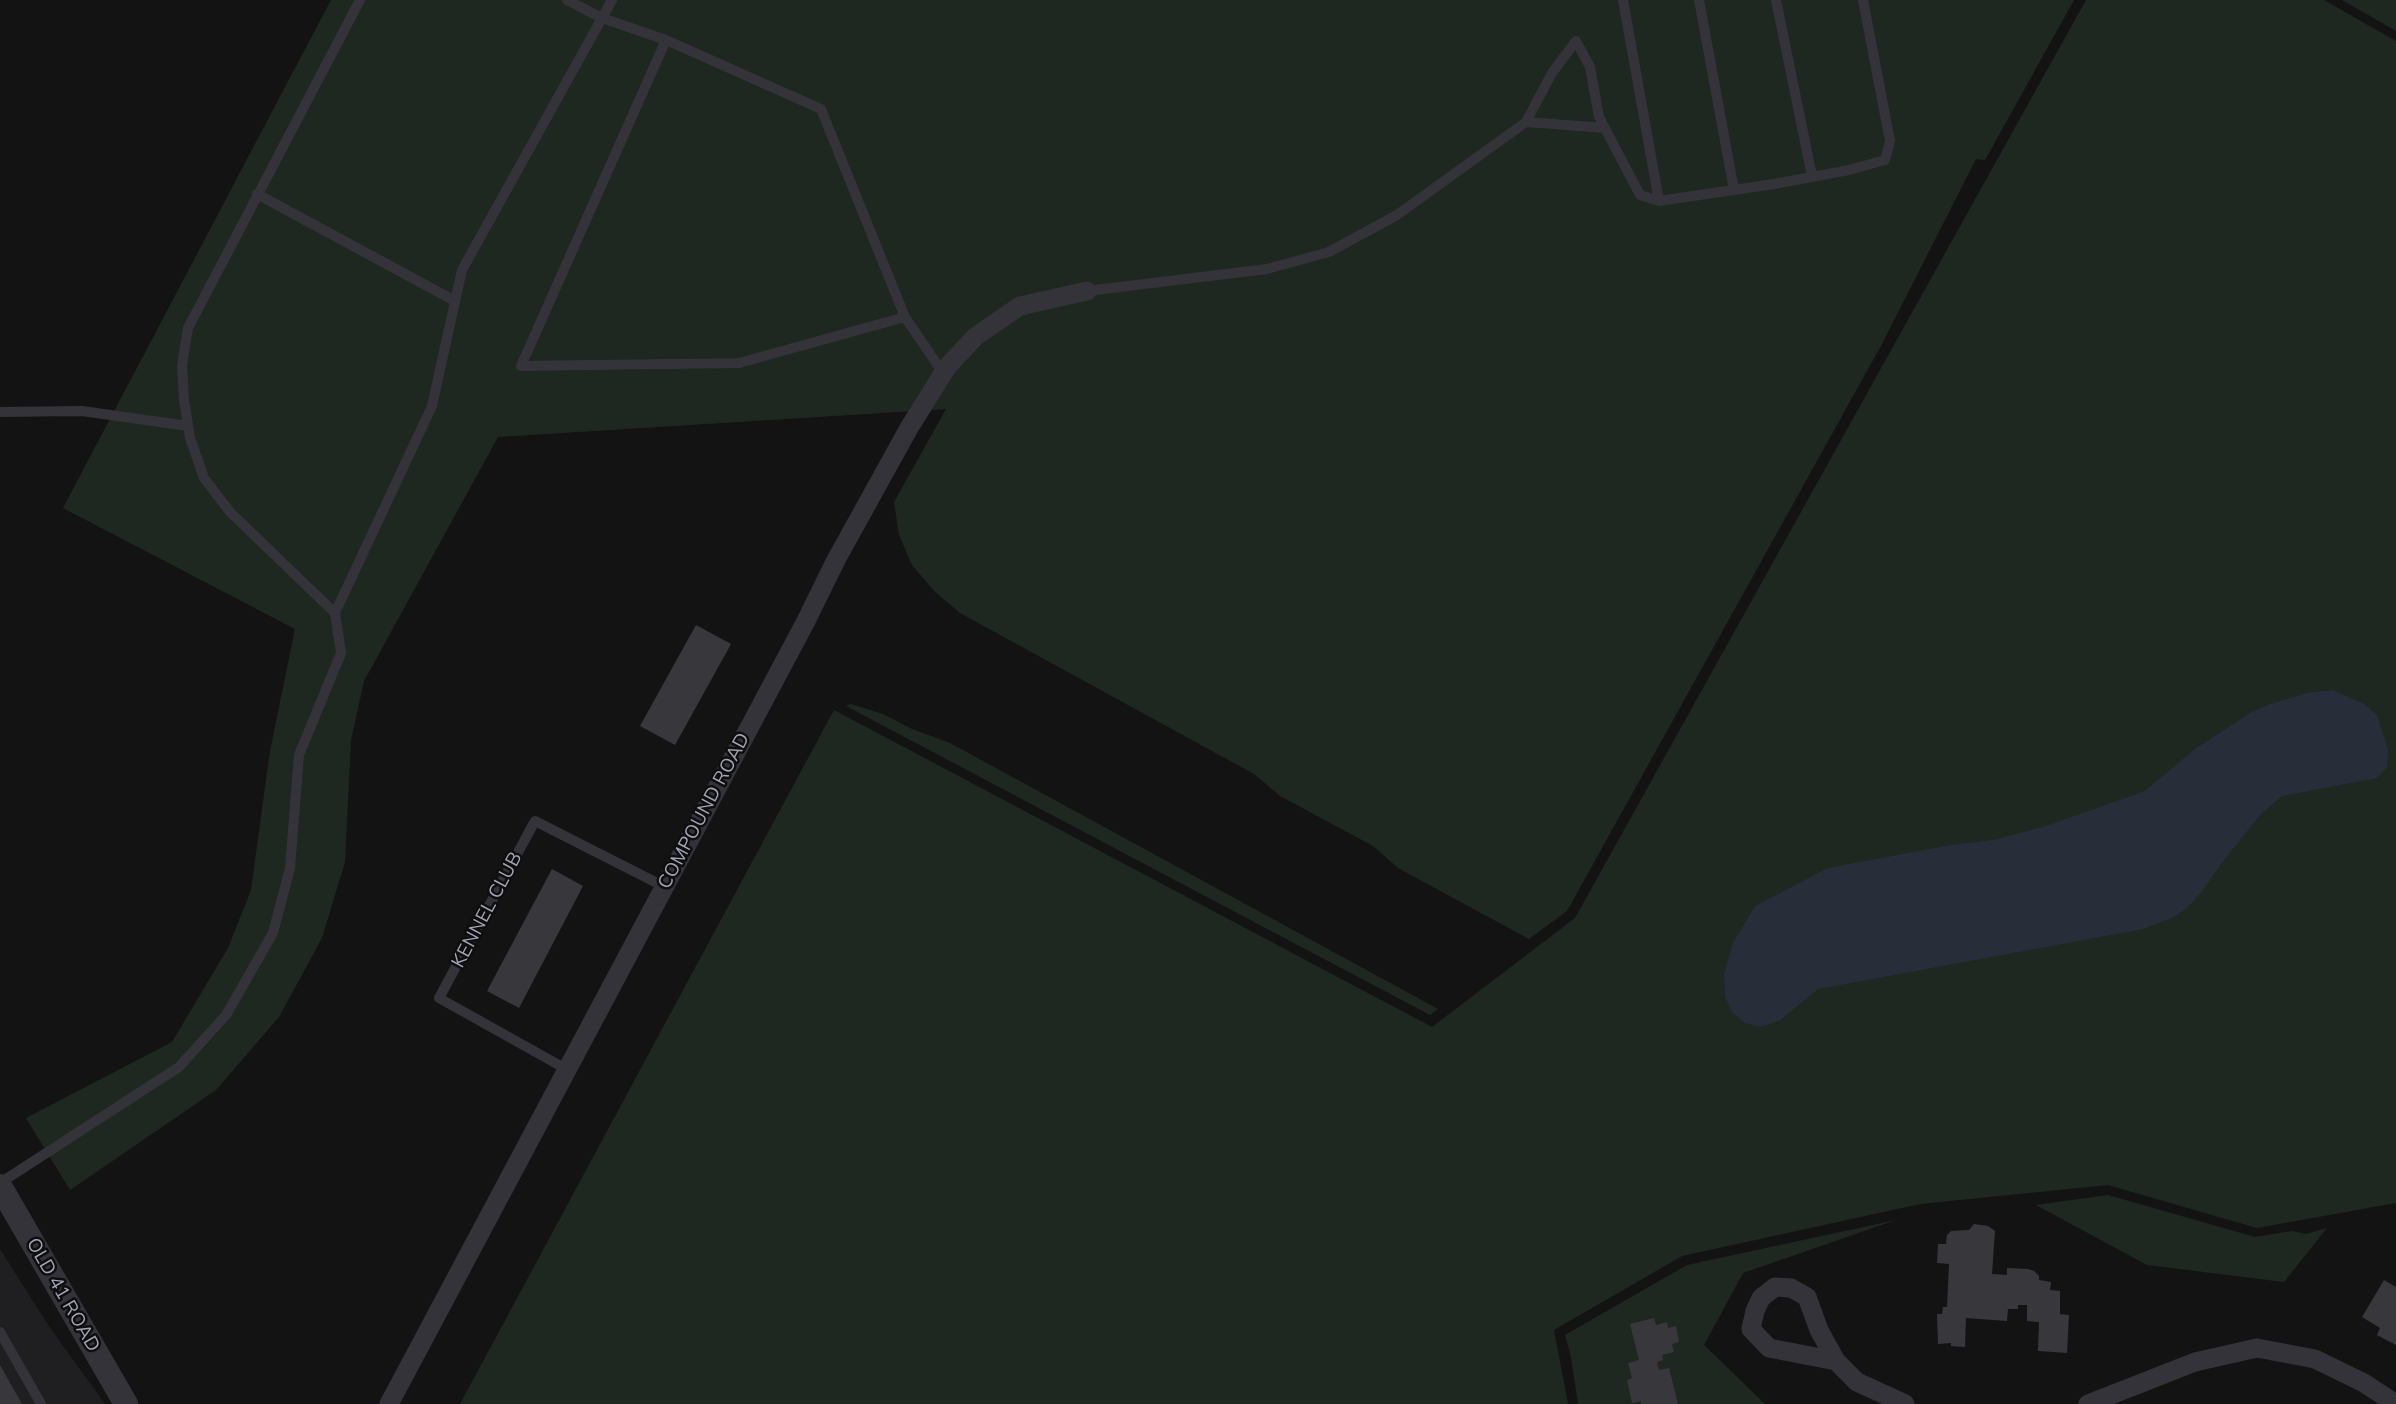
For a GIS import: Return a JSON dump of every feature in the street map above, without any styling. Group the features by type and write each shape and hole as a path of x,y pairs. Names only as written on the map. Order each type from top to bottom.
{"street":[{"name":"COMPOUND ROAD","path":"389,1404 836,560 909,428 943,373 976,336 1020,306 1087,291"},
{"name":"OLD 41 ROAD","path":"0,1184 126,1404"},
{"path":"1836,1361 1769,1348 1751,1328 1762,1298 1775,1287 1791,1288 1807,1297 1819,1330 1836,1361 1857,1382 1905,1404"},
{"path":"2088,1404 2195,1362 2257,1348 2315,1359 2364,1383 2396,1404"}],"lane":[{"path":"335,613 230,512 204,478 188,426 182,365 188,328 360,0"},
{"path":"567,0 602,18 666,40 821,109 905,317 943,373"},
{"path":"0,1184 179,1067 226,1015 273,933 290,868 299,755 341,653 335,613 432,405 462,270 612,0"},
{"path":"1623,0 1658,201"},
{"path":"1699,0 1734,190"},
{"path":"1776,0 1812,176"},
{"path":"1087,291 1266,269 1329,252 1396,215 1526,122 1552,74 1576,41 1590,67 1599,117 1640,195 1658,201 1849,170 1885,160 1890,141 1863,0"},
{"path":"666,40 521,366 739,363 905,317"},
{"path":"1526,122 1605,128"},
{"path":"257,194 455,301"},
{"path":"0,412 82,411 188,426"},
{"name":"KENNEL CLUB","path":"566,1069 439,998 535,821 663,886"},
{"path":"0,1332 41,1404"}],"shaded area":[{"path":"331,0 2074,0 1985,160 1976,159 1883,342 1567,911 1529,939 1398,868 1373,846 1280,796 1254,774 960,613 935,592 912,565 899,535 894,502 946,409 498,437 364,681 351,740 345,862 322,938 279,1017 216,1090 70,1190 26,1118 172,1042 228,948 251,890 270,751 295,629 63,508"},
{"path":"2086,0 2324,0 2396,41 2396,1203 2257,1228 2108,1185 1920,1204 1682,1256 1554,1330 1568,1404 460,1404 834,710 1432,1027 1575,918"},
{"path":"2342,0 2396,0 2396,31"},
{"path":"2333,690 2364,704 2377,715 2388,750 2387,767 2377,778 2282,796 2260,815 2203,890 2187,908 2174,917 2143,929 1818,989 1780,1020 1761,1027 1745,1023 1732,1012 1725,997 1724,974 1733,943 1755,906 1828,868 1993,840 2046,826 2145,791 2195,749 2252,712 2307,693"},
{"path":"851,704 883,714 912,729 950,743 1438,1009 1430,1015 846,706"},
{"path":"2108,1195 2255,1237 2292,1231 2306,1234 2327,1228 2284,1282 2147,1265 2036,1205"},
{"path":"1896,1220 1743,1273 1704,1345 1765,1404 1578,1404 1565,1335 1687,1265"},
{"path":"0,1249 48,1325 105,1404 0,1404"}],"building":[{"path":"696,625 731,644 675,745 640,726"},
{"path":"552,869 583,886 519,1008 487,991"},
{"path":"1974,1224 1988,1226 1995,1231 1992,1274 2007,1275 2007,1268 2028,1269 2039,1276 2039,1280 2051,1282 2050,1290 2060,1291 2060,1314 2069,1315 2067,1353 2038,1351 2039,1322 2027,1321 2027,1305 2008,1309 2007,1321 1966,1318 1965,1347 1951,1346 1951,1343 1938,1344 1937,1314 1942,1314 1943,1307 1947,1307 1949,1264 1937,1263 1938,1244 1946,1244 1947,1235 1951,1231 1969,1230"},
{"path":"2384,1280 2396,1287 2396,1345 2377,1335 2380,1328 2362,1317"},
{"path":"1654,1318 1656,1325 1667,1322 1668,1328 1676,1326 1679,1342 1672,1344 1674,1352 1662,1355 1663,1360 1657,1362 1659,1370 1669,1368 1678,1404 1641,1404 1641,1401 1632,1403 1627,1380 1632,1378 1628,1363 1639,1360 1630,1324"},
{"path":"0,1365 22,1404 0,1404"}]}
